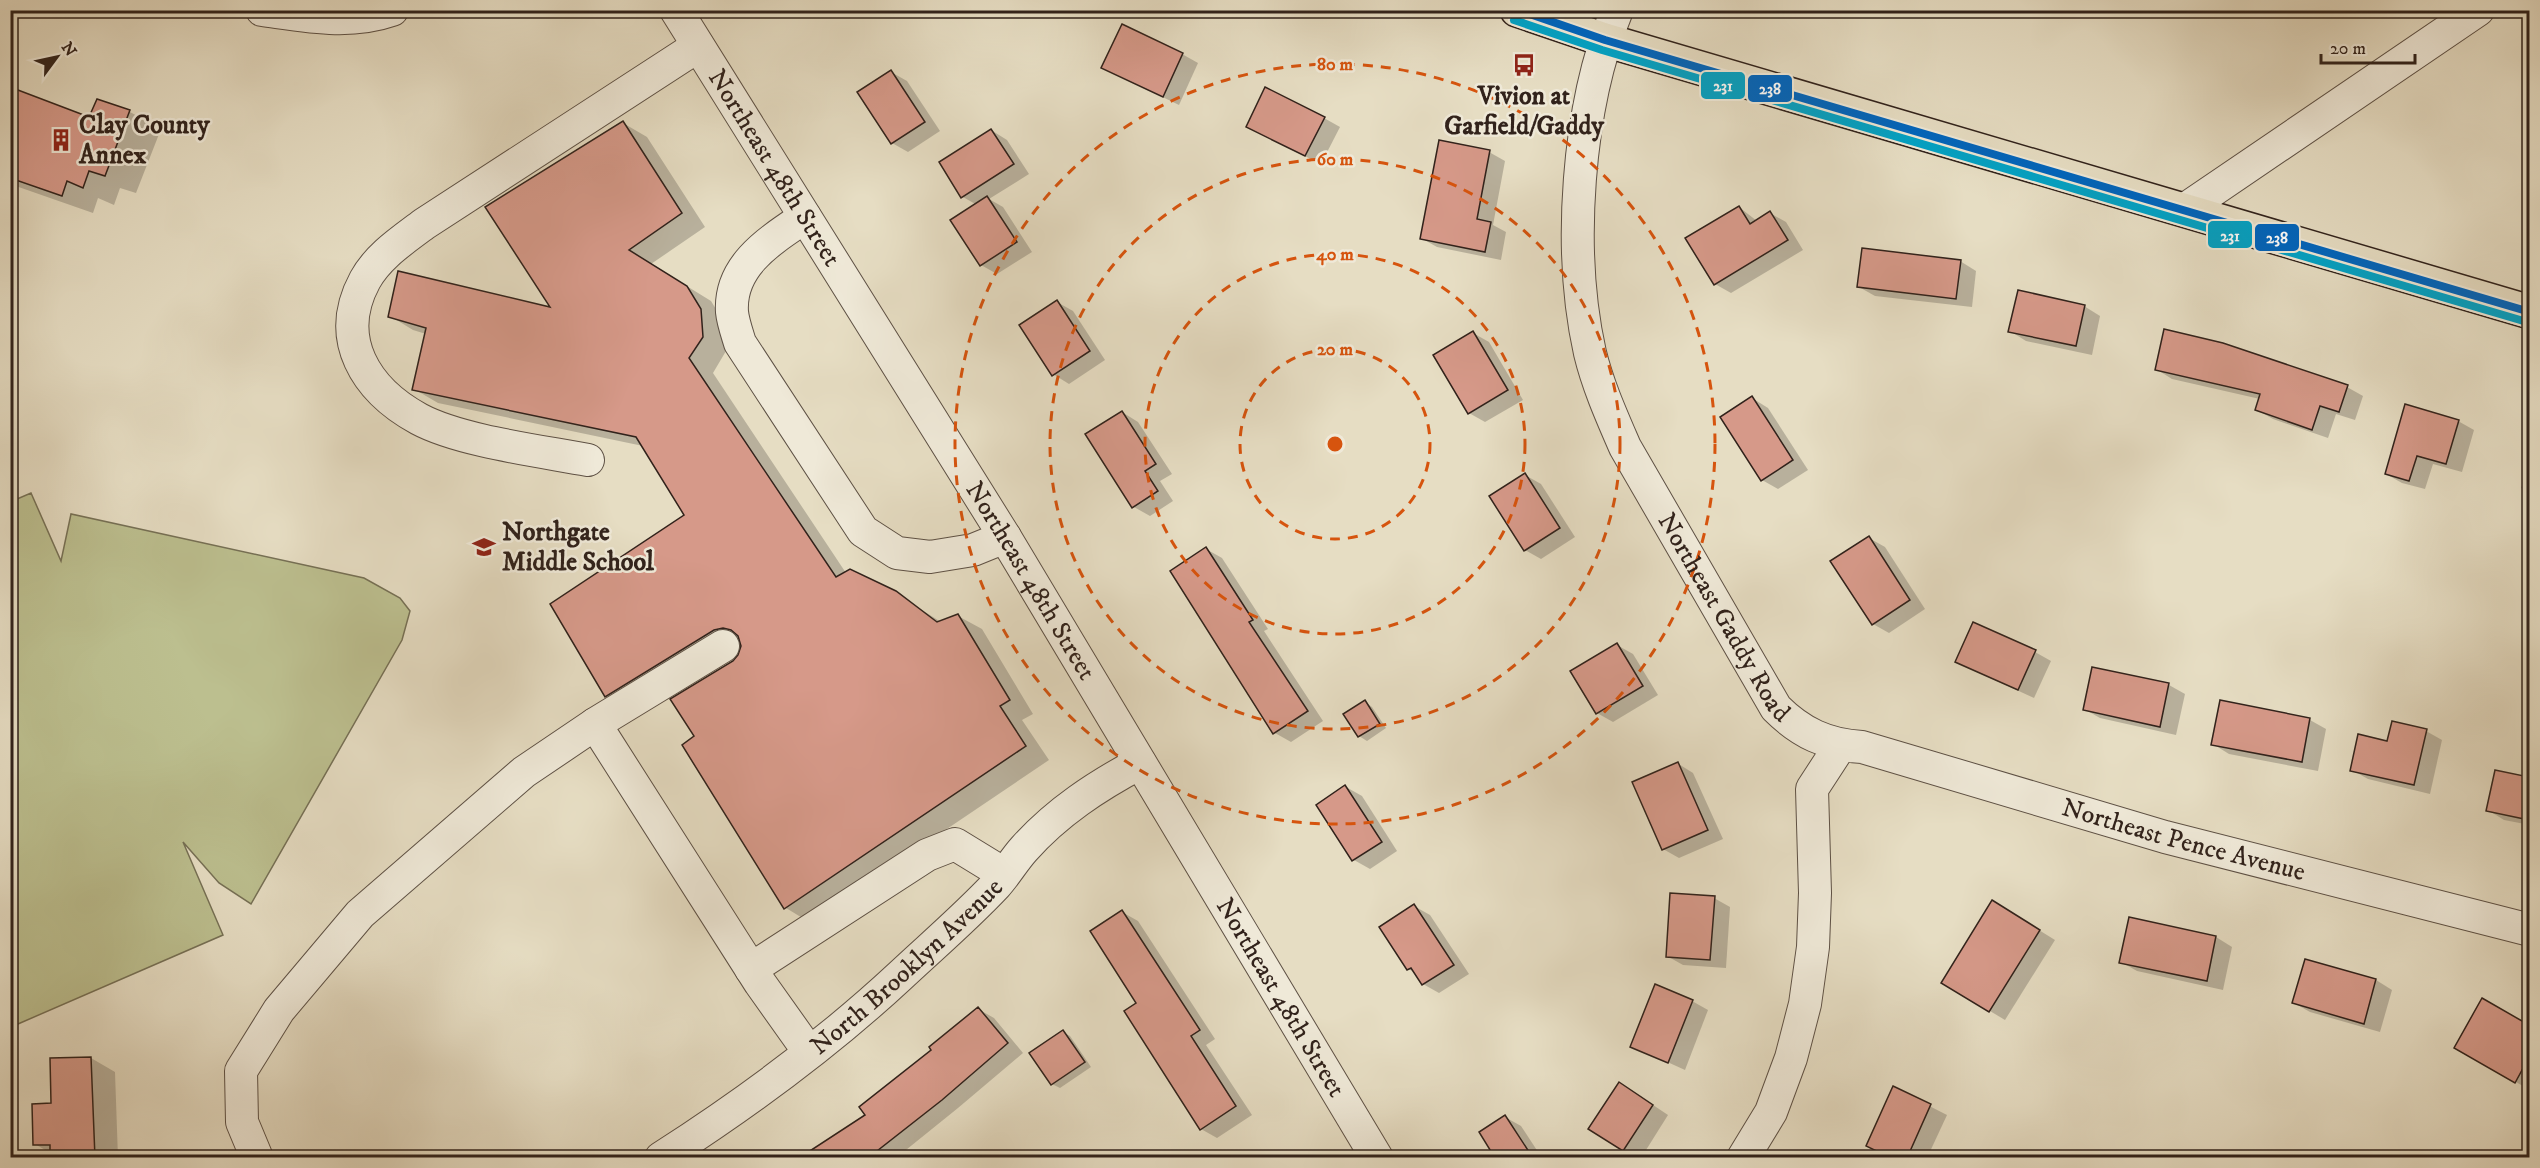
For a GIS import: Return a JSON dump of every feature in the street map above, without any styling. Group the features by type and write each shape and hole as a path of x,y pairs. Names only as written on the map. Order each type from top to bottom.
{"main road":[{"path":"1517,10 1605,40 2529,312"}],"street":[{"path":"262,10 330,19 367,19 392,10"},
{"name":"Northeast 48th Street","path":"676,10 1005,537 1377,1158"},
{"name":"Northeast Gaddy Road","path":"1617,10 1605,40 1586,133 1578,207 1577,257 1581,306 1589,345 1606,402 1625,447 1776,708 1792,724 1811,736 1840,746"},
{"path":"2184,210 2478,10"},
{"path":"588,460 460,434 420,420 387,398 365,373 351,339 354,310 365,280 382,257 424,224 698,46"},
{"path":"805,217 775,237 749,260 736,280 732,311 740,343 863,531 897,553 930,558 973,550 1005,537"},
{"path":"257,1158 242,1122 241,1071 279,1010 360,914 524,772 596,724 723,646"},
{"path":"596,724 751,969 809,1052"},
{"path":"1743,1158 1771,1112 1791,1058 1805,1004 1813,947 1815,893 1812,789 1840,746"},
{"name":"Northeast Pence Avenue","path":"1840,746 1862,747 2165,837 2529,930"},
{"name":"North Brooklyn Avenue","path":"661,1158 709,1126 809,1052 898,978 1004,874 1024,849 1059,815 1098,786 1140,763"},
{"path":"751,969 927,855 955,844 1004,874"}],"green space":[{"path":"31,493 61,561 71,514 364,578 400,598 410,611 402,640 251,904 219,883 183,842 223,935 11,1027 10,502"}],"building":[{"path":"1122,24 1183,53 1163,97 1101,68"},
{"path":"891,70 925,122 891,144 857,92"},
{"name":"Clay County Annex","path":"10,87 89,117 97,99 130,110 105,176 89,171 83,188 67,181 62,196 10,178"},
{"path":"1265,87 1325,117 1305,156 1246,127"},
{"name":"Northgate Middle School","path":"623,121 682,213 629,250 687,286 701,309 703,337 689,358 836,577 850,569 896,591 937,622 958,614 1010,700 1000,706 1026,746 784,909 682,745 694,736 670,699 733,661 741,646 738,636 731,630 723,628 714,630 605,697 550,604 684,515 636,437 412,390 426,328 388,317 398,271 550,307 485,207"},
{"path":"991,129 1014,164 961,198 939,162"},
{"path":"1439,140 1490,150 1477,219 1491,222 1485,252 1420,239"},
{"path":"987,196 1017,242 980,266 950,220"},
{"path":"1739,206 1750,224 1770,211 1788,240 1714,285 1685,238"},
{"path":"1862,248 1961,260 1956,299 1857,287"},
{"path":"2018,290 2085,305 2076,346 2008,332"},
{"path":"1057,300 1090,351 1052,376 1019,325"},
{"path":"2164,329 2223,343 2348,385 2339,412 2320,406 2312,430 2255,410 2260,394 2155,370"},
{"path":"1473,331 1508,390 1468,414 1433,355"},
{"path":"1752,396 1793,460 1761,481 1720,417"},
{"path":"2405,404 2459,420 2446,464 2417,456 2409,481 2385,474"},
{"path":"1122,411 1156,464 1145,471 1158,491 1132,508 1085,434"},
{"path":"1525,473 1560,528 1524,551 1489,496"},
{"path":"1869,536 1910,600 1872,625 1830,561"},
{"path":"1206,547 1253,620 1249,622 1308,711 1273,734 1170,571"},
{"path":"1973,622 2036,650 2018,690 1955,662"},
{"path":"1617,643 1643,686 1596,714 1570,671"},
{"path":"2092,667 2169,683 2160,727 2083,710"},
{"path":"1365,700 1380,724 1358,737 1343,714"},
{"path":"2220,700 2310,718 2302,762 2211,745"},
{"path":"2392,721 2427,729 2414,785 2350,771 2358,734 2387,741"},
{"path":"1678,762 1708,830 1662,850 1632,782"},
{"path":"2495,770 2529,777 2529,820 2486,811"},
{"path":"1345,785 1382,842 1352,861 1316,805"},
{"path":"1670,893 1715,896 1710,960 1666,957"},
{"path":"1992,900 2040,930 1989,1012 1941,983"},
{"path":"1414,904 1454,965 1422,985 1411,968 1407,970 1379,927"},
{"path":"1122,910 1200,1030 1191,1036 1236,1106 1200,1130 1124,1011 1136,1003 1090,931"},
{"path":"2129,917 2216,936 2207,981 2119,963"},
{"path":"2305,959 2376,979 2364,1024 2292,1003"},
{"path":"1655,984 1693,1000 1668,1063 1630,1047"},
{"path":"2482,998 2529,1025 2529,1057 2515,1083 2454,1048"},
{"path":"978,1007 1008,1043 942,1100 868,1158 799,1158 865,1115 859,1107 931,1050 929,1047"},
{"path":"1063,1030 1085,1062 1051,1085 1029,1053"},
{"path":"91,1057 95,1158 50,1158 50,1145 33,1145 32,1104 51,1103 50,1058"},
{"path":"1619,1082 1653,1105 1623,1151 1588,1129"},
{"path":"1893,1086 1931,1104 1907,1158 1891,1158 1866,1146"},
{"path":"1505,1115 1533,1158 1495,1158 1479,1132"}],"transit line":[{"name":"238","path":"1518,10 1605,40 2530,312"},
{"name":"231","path":"1514,20 1602,50 2527,322"}],"place":[{"name":"Vivion at Garfield/Gaddy","path":"1524,65"},
{"name":"Clay County Annex","path":"61,140"},
{"name":"Northgate Middle School","path":"484,547"}]}
